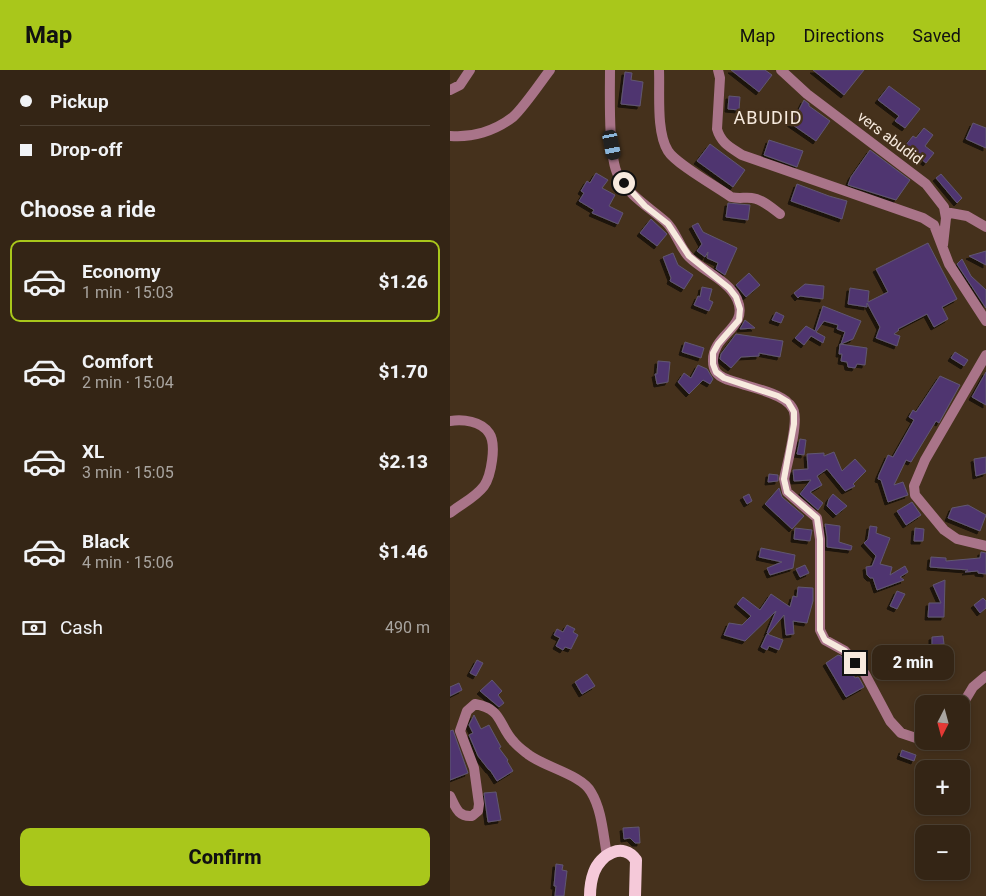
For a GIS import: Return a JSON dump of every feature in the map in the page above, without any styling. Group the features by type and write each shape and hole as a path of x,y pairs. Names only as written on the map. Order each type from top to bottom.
{"main road":[{"path":"590,896 594,872 598,864 607,855 620,850 632,855 637,865 635,896"}],"street":[{"path":"450,90 460,85 470,70"},
{"path":"450,136 476,136 496,127 513,116 550,70"},
{"path":"610,70 612,145 617,174 630,192 668,224 689,256 729,288 736,297 740,309 739,320 718,344 713,353 713,364 716,372 724,378 778,396 788,402 794,412 794,424 784,486 787,492 817,518 820,539 820,630 825,640 845,651 866,674 890,721 901,733 915,738"},
{"path":"659,70 662,136 668,151 676,160 731,197 759,200 780,214"},
{"path":"718,70 720,78 717,129 724,144 742,155 923,218 934,225 949,264 986,321"},
{"name":"vers abudid","path":"780,70 807,94 926,184 944,207 945,212"},
{"path":"943,249 945,212 967,216 986,227"},
{"path":"986,355 925,460 914,486 915,495 944,530 957,539 986,546"},
{"path":"450,421 458,420 476,423 490,433 493,449 486,484 478,493 450,513"},
{"path":"968,695 973,687 986,676"},
{"path":"450,796 458,813 464,816 472,816 478,811 479,804 474,768 460,731 467,711 475,704 487,706 496,713 513,742 531,757 570,775 590,789 598,806 607,855"}],"building":[{"path":"731,70 765,70 772,75 759,92"},
{"path":"813,70 864,70 844,95"},
{"path":"625,72 632,73 631,80 643,82 640,106 621,104"},
{"path":"889,86 920,109 905,128 895,121 899,116 878,100"},
{"path":"729,96 740,97 739,110 728,109"},
{"path":"804,100 809,106 830,121 816,141 790,123"},
{"path":"973,123 986,128 986,148 966,139"},
{"path":"924,128 933,135 925,146 934,153 926,163 905,146 913,136 916,138"},
{"path":"769,140 803,151 797,167 764,155"},
{"path":"710,144 745,170 733,187 697,161"},
{"path":"870,150 910,180 896,200 848,185 851,177"},
{"path":"596,173 608,180 602,188 615,195 609,206 623,213 618,224 592,213 594,210 579,201 584,193 581,191 587,181 590,183"},
{"path":"941,174 962,198 957,203 936,178"},
{"path":"797,184 847,201 842,219 791,201"},
{"path":"728,203 750,205 748,220 726,217"},
{"path":"651,219 667,234 657,246 640,233"},
{"path":"698,223 703,232 737,248 725,275 716,269 718,263 707,258 708,252 705,257 697,251 702,244 692,226"},
{"path":"928,243 957,299 942,307 948,319 934,327 927,314 898,329 894,334 900,336 897,346 876,338 880,327 867,303 867,307 848,304 850,288 869,291 868,302 888,292 876,269"},
{"path":"986,251 986,265 969,256"},
{"path":"673,253 678,265 693,275 684,289 670,281 671,278 663,257"},
{"path":"962,259 971,276 986,290 986,308 957,264"},
{"path":"749,273 760,285 746,297 736,285"},
{"path":"805,284 824,286 823,299 800,296 798,298 794,293"},
{"path":"702,287 712,289 709,300 713,302 709,311 694,305 698,296 700,297"},
{"path":"823,306 861,321 853,339 841,344 845,332 837,329 838,325 824,321 816,332 825,337 823,343 811,336 804,345 795,338 806,326 815,331"},
{"path":"776,312 784,316 781,323 772,320"},
{"path":"745,320 755,328 740,329"},
{"path":"736,334 783,341 780,357 759,353 759,356 741,357 731,368 720,359 721,354"},
{"path":"685,342 704,348 701,358 682,352"},
{"path":"840,344 867,348 865,365 857,364 855,368 848,367 847,362 841,361 842,354 839,354"},
{"path":"955,352 968,360 964,366 951,358"},
{"path":"658,361 670,362 668,382 657,384 655,374 657,374"},
{"path":"698,365 707,369 713,379 710,384 703,380 689,394 678,382 684,373 691,378"},
{"path":"986,372 986,405 972,397"},
{"path":"940,376 960,385 939,423 936,421 911,462 906,460 894,485 903,482 908,495 888,502 881,480 878,479 879,475 888,455 893,457 914,420 909,417 913,410 916,412"},
{"path":"800,439 806,440 804,455 797,454"},
{"path":"834,452 842,471 855,459 866,471 853,484 855,486 845,491 827,469 817,476 822,485 810,492 823,503 818,510 800,494 811,480 794,481 793,470 808,469 807,454 824,453 824,456"},
{"path":"986,457 986,473 976,476 974,459"},
{"path":"769,474 778,475 778,481 768,482"},
{"path":"779,488 782,497 804,516 792,529 765,504"},
{"path":"749,494 752,501 747,504 743,497"},
{"path":"833,494 847,506 836,515 827,506"},
{"path":"912,502 921,515 906,525 897,511"},
{"path":"968,505 986,515 980,531 948,518 952,508"},
{"path":"825,524 840,526 839,542 852,546 851,550 827,547"},
{"path":"870,526 877,527 876,533 890,538 880,564 892,567 890,575 905,566 908,572 900,577 904,580 877,590 873,578 867,575 866,567 872,566 876,556 864,543 868,539"},
{"path":"795,528 812,530 810,541 794,539"},
{"path":"915,528 924,529 923,541 914,541"},
{"path":"761,548 795,555 793,568 770,575 767,568 782,562 759,557"},
{"path":"981,552 986,553 986,574 978,573 978,571 965,572 968,570 930,567 931,557 946,558 946,561 980,558"},
{"path":"805,565 809,573 800,577 796,569"},
{"path":"945,580 944,617 928,617 929,603 941,603 933,585"},
{"path":"798,587 813,588 813,601 807,623 793,621 794,634 786,635 784,615 767,633 776,611 745,641 724,635 729,623 742,625 751,616 737,604 743,597 760,610 771,594 790,607 793,596 797,597"},
{"path":"897,591 905,594 897,609 890,606"},
{"path":"983,598 986,601 986,608 980,613 974,605"},
{"path":"567,625 575,629 573,632 578,635 571,649 565,647 563,650 556,646 560,638 554,635 557,629 563,632"},
{"path":"767,634 783,640 779,650 769,646 767,650 761,647"},
{"path":"943,636 944,644 932,645 932,637"},
{"path":"838,655 841,656 855,678 859,678 864,687 846,697 826,663"},
{"path":"477,660 483,663 476,676 470,673"},
{"path":"587,674 595,686 582,694 575,682"},
{"path":"492,680 502,691 498,695 504,703 499,707 480,691"},
{"path":"459,683 462,690 450,696 450,687"},
{"path":"474,715 481,729 489,725 501,747 499,748 513,771 497,781 478,756 469,735 473,733 469,725"},
{"path":"453,730 468,773 450,780 450,731"},
{"path":"902,750 916,755 914,761 900,756"},
{"path":"496,792 501,820 488,822 484,793"},
{"path":"639,827 640,843 635,843 630,838 624,839 623,828"},
{"path":"556,864 563,865 562,870 567,871 564,896 555,896"}],"district":[{"name":"ABUDID","path":"768,118"}],"route":[{"path":"624,183 630,192 645,206 668,224 679,244 689,256 729,288 736,297 740,309 739,320 718,344 713,353 713,364 716,372 724,378 778,396 788,402 794,412 794,424 784,486 787,492 817,518 820,530 820,630 825,640 845,651 855,663"}]}
